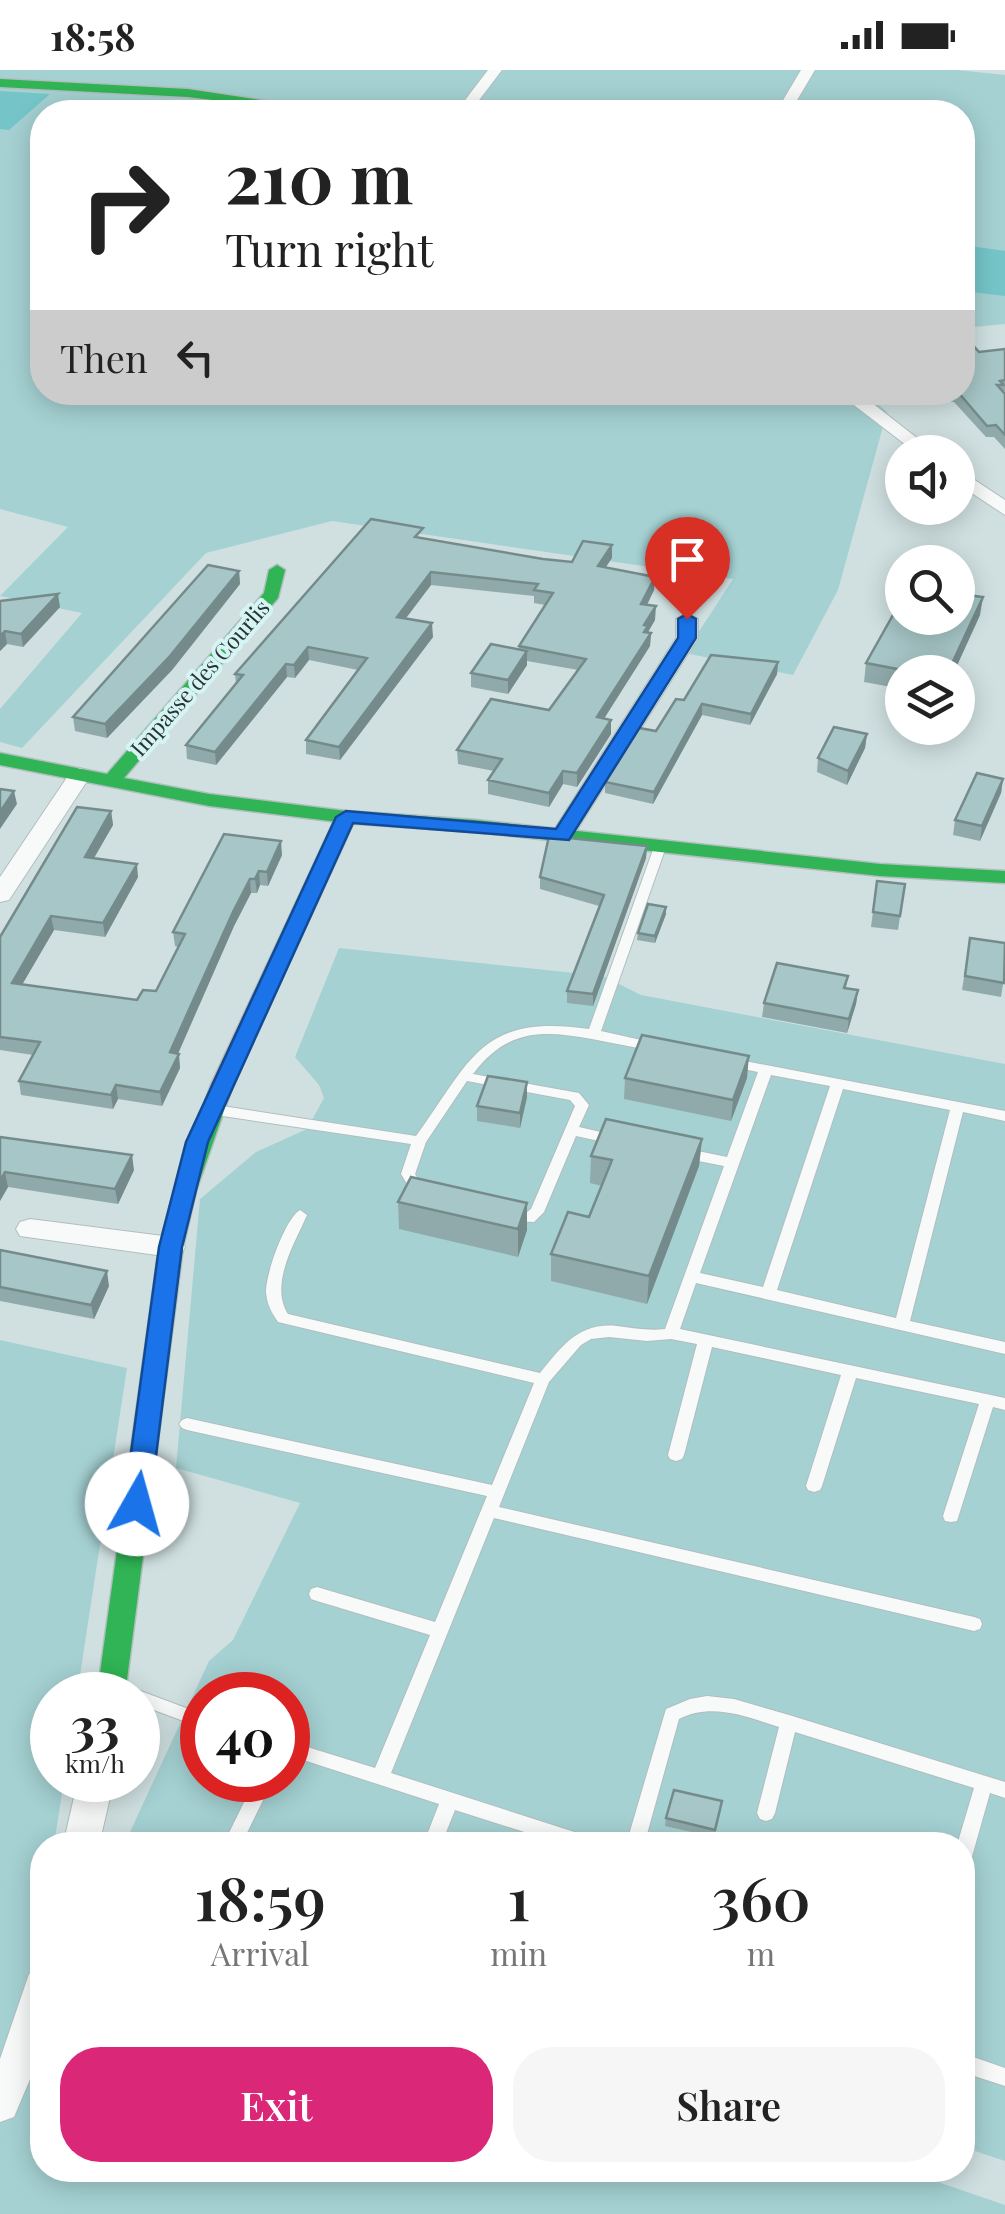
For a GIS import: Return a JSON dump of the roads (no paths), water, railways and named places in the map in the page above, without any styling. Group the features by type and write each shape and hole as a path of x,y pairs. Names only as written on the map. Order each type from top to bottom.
{"street":[{"path":"473,100 496,70"},
{"path":"790,100 808,70"},
{"path":"0,83 188,93 242,100"},
{"path":"863,405 903,435"},
{"path":"975,488 1005,510"},
{"name":"Impasse des Courlis","path":"112,781 272,594 277,570"},
{"path":"562,836 687,638 687,619"},
{"path":"0,760 209,800 346,817 880,870 1005,877"},
{"path":"0,895 80,776"},
{"path":"125,1672 170,1247 182,1194 210,1109 346,817"},
{"path":"30,1229 170,1247"},
{"path":"84,1832 91,1802"},
{"path":"0,2102 30,2029"}],"lane":[{"path":"593,1035 660,846"},
{"path":"440,1198 422,1194 408,1180 420,1142 486,1049 504,1038 550,1029 670,1050"},
{"path":"727,1062 1005,1116"},
{"path":"671,1333 766,1069"},
{"path":"467,1077 577,1097 582,1105 535,1214 524,1218 498,1212"},
{"path":"768,1294 838,1083"},
{"path":"902,1324 958,1106"},
{"path":"210,1109 420,1142"},
{"path":"574,1130 626,1142"},
{"path":"661,1149 731,1164"},
{"path":"300,1215 272,1289 276,1310 283,1318 544,1379"},
{"path":"691,1276 1005,1348"},
{"path":"380,1778 544,1379 576,1340 596,1331 652,1339 671,1333 1005,1404"},
{"path":"676,1455 706,1340"},
{"path":"814,1486 850,1372"},
{"path":"951,1516 987,1402"},
{"path":"188,1424 497,1492"},
{"path":"490,1511 974,1624"},
{"path":"317,1594 441,1631"},
{"path":"638,1832 672,1714 689,1704 712,1701 1005,1790"},
{"path":"766,1814 788,1722"},
{"path":"310,1755 550,1832"},
{"path":"970,1832 984,1783"},
{"path":"437,1832 450,1800"},
{"path":"238,1832 253,1802"},
{"path":"975,2067 1005,2077"}]}
